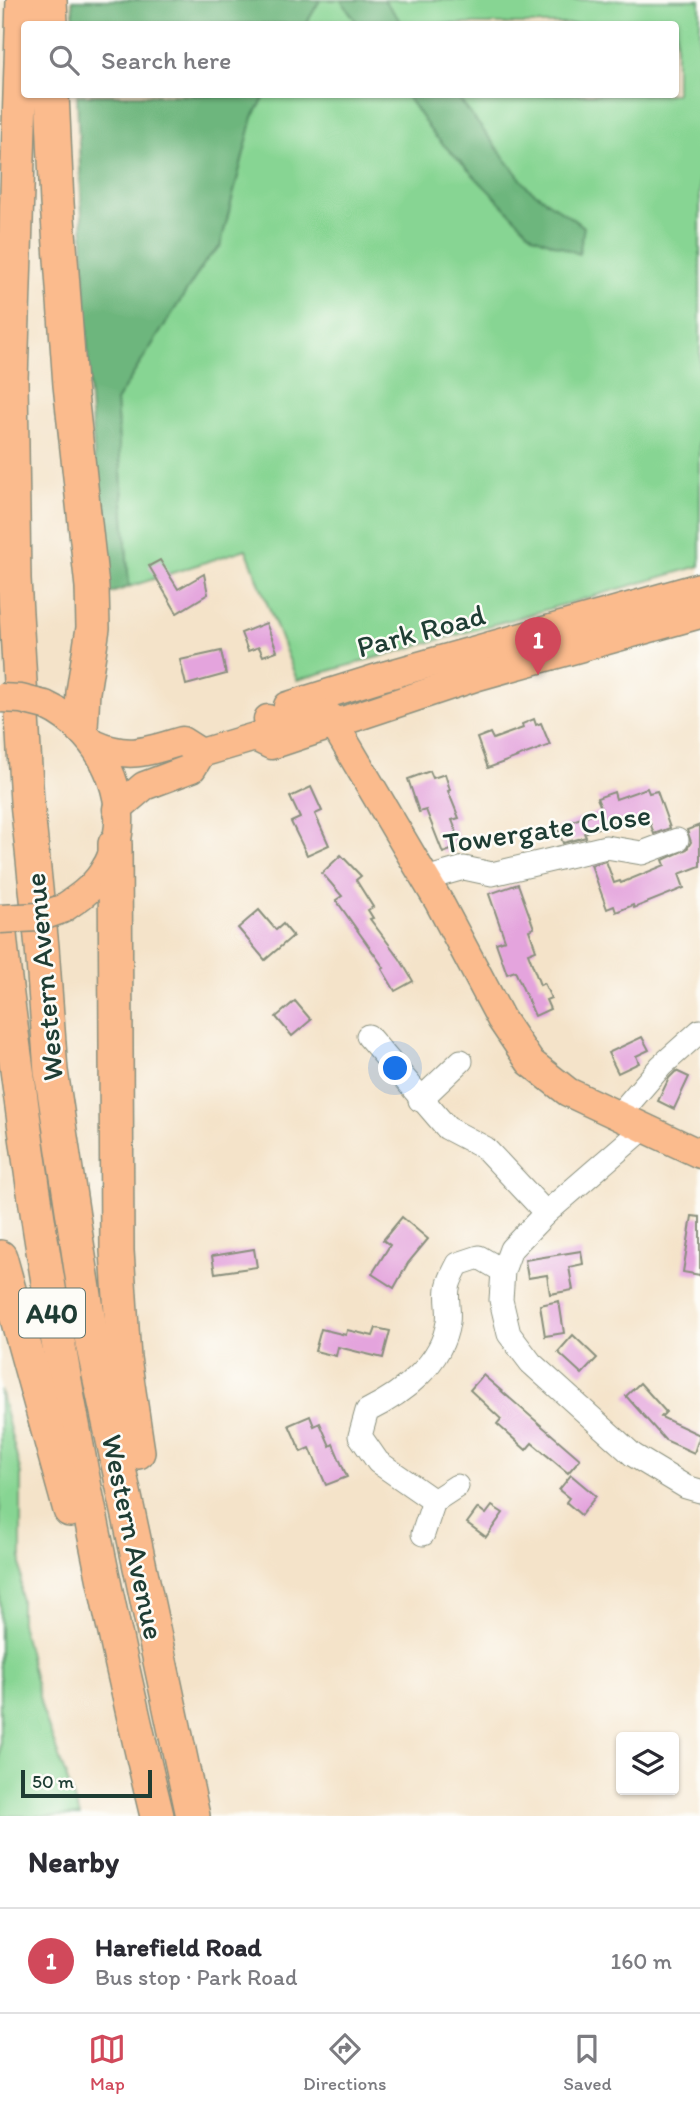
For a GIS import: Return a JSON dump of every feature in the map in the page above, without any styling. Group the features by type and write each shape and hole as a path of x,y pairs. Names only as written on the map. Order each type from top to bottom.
{"highway":[{"name":"Western Avenue","path":"22,21 23,0"},
{"path":"50,0 51,21"},
{"name":"Western Avenue","path":"21,63 11,380 14,579 27,802 42,947 51,1072 92,1342 182,1731 193,1816"},
{"path":"52,98 69,373 92,587 93,628 83,692 88,736"},
{"name":"A40","path":"115,844 117,1251 124,1358 182,1731 201,1816"},
{"name":"Western Avenue","path":"0,934 46,1277 104,1591 157,1816"},
{"path":"0,1257 55,1459 126,1689"}],"main road":[{"name":"Park Road","path":"117,809 144,786 192,768 201,753 262,728 293,703 700,587"},
{"name":"Park Road","path":"262,728 271,744 478,676 700,614"},
{"path":"0,698 21,699 61,712 110,751 143,753 182,741 201,753"},
{"path":"334,723 425,879 501,1019 530,1062 568,1092 700,1154"},
{"path":"0,919 39,917 62,909 81,897 104,871 115,844 117,809 114,784 106,762 88,736"}],"street":[{"name":"Towergate Close","path":"425,879 464,868 492,874 606,847 642,852 677,840"},
{"path":"617,1116 661,1066 700,1031"},
{"path":"368,1036 420,1100 447,1128 485,1148 546,1213"},
{"path":"420,1100 461,1061"},
{"path":"643,1129 546,1213 511,1249 503,1271 500,1300 509,1334 531,1363 634,1455 686,1487 700,1490"},
{"path":"434,1501 378,1462 360,1436 367,1411 388,1401 415,1380 437,1354 448,1322 448,1285 458,1264 479,1257 503,1271"},
{"path":"423,1534 434,1501 457,1486"}],"green space":[{"path":"72,0 320,0 308,21 74,21"},
{"path":"320,0 700,0 700,566 297,680 246,549 129,587 116,401 207,259 220,247 253,117 264,98 679,98 679,21 308,21"},
{"path":"341,0 384,0 401,21 356,21"},
{"path":"77,98 264,98 253,117 220,247 207,259 116,401 129,587 105,595 89,389"},
{"path":"408,98 458,98 528,188 584,227 579,254 533,236 434,135"},
{"path":"0,1390 21,1474 21,1623 42,1709 80,1816 0,1816"}],"building":[{"path":"160,560 178,589 204,574 208,594 177,613 149,566"},
{"path":"266,623 277,651 263,656 259,647 248,651 241,633"},
{"path":"221,651 226,674 186,685 180,660"},
{"path":"534,719 536,725 541,723 550,745 488,768 477,738 490,733 493,739 523,728 522,724"},
{"path":"430,771 433,778 445,774 450,790 448,791 459,818 452,820 462,846 443,853 426,810 419,812 408,779"},
{"path":"311,787 322,811 315,814 329,845 307,855 291,822 300,818 290,797"},
{"path":"647,788 649,793 657,791 670,828 654,834 648,817 622,825 620,820 584,833 586,837 563,843 557,827 602,810 597,798 614,792 616,799"},
{"path":"700,825 700,866 679,874 684,888 634,908 633,905 616,912 614,906 607,909 591,865 606,861 614,883 621,883 665,865 663,860 687,849 691,842 687,830"},
{"path":"341,855 361,876 356,880 373,907 368,910 373,918 370,919 413,981 395,991 382,969 384,968 336,900 342,896 322,873"},
{"path":"518,884 534,928 529,930 536,950 528,953 540,985 544,983 551,998 546,1000 550,1009 535,1016 515,971 507,974 496,943 505,940 489,894"},
{"path":"259,910 276,930 283,924 293,936 265,960 238,928"},
{"path":"295,1001 311,1020 292,1036 276,1017"},
{"path":"642,1037 649,1050 636,1056 639,1063 618,1073 608,1053"},
{"path":"676,1071 689,1077 674,1109 658,1101 669,1078"},
{"path":"692,1216 700,1217 700,1275 683,1272"},
{"path":"402,1217 428,1239 408,1263 394,1288 372,1274 390,1245 383,1240"},
{"path":"254,1249 257,1267 215,1273 212,1256"},
{"path":"581,1251 583,1264 569,1267 573,1290 550,1294 547,1275 528,1278 525,1260"},
{"path":"559,1301 564,1333 545,1336 540,1305"},
{"path":"376,1328 390,1331 383,1358 338,1347 336,1356 315,1351 321,1329 346,1335 347,1330 373,1336"},
{"path":"573,1335 597,1358 582,1374 558,1352"},
{"path":"483,1375 580,1459 568,1473 532,1443 526,1450 497,1424 501,1419 470,1390"},
{"path":"640,1383 666,1412 661,1417 700,1435 694,1453 665,1440 626,1396"},
{"path":"310,1416 314,1426 320,1423 330,1446 333,1444 347,1477 326,1485 310,1448 301,1452 289,1425"},
{"path":"571,1475 596,1496 581,1515 566,1502 569,1498 559,1490"},
{"path":"492,1506 503,1513 486,1537 467,1523 478,1508 486,1514"}],"place":[{"name":"Harefield Road","path":"538,675"}]}
